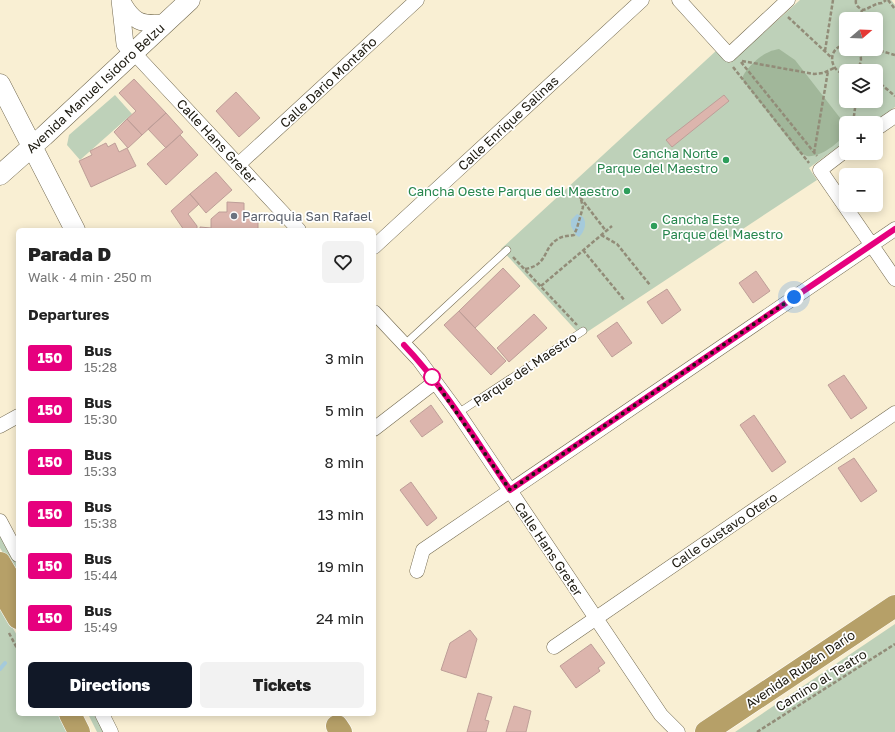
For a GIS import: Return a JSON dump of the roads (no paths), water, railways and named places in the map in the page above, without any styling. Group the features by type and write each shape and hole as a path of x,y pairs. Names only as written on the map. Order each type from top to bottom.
{"highway":[{"path":"0,563 16,591"},
{"path":"0,587 16,615"},
{"name":"Avenida Rubén Darío","path":"706,732 895,606"},
{"path":"71,716 79,732"},
{"path":"82,716 90,732"}],"main road":[{"name":"Avenida Manuel Isidoro Belzu","path":"0,175 190,0"},
{"path":"0,84 74,228"}],"street":[{"path":"120,0 126,10 135,19 146,23 165,23"},
{"path":"120,0 125,44 134,53"},
{"name":"Calle Dario Montaño","path":"239,164 417,0"},
{"name":"Calle Enrique Salinas","path":"376,244 642,0"},
{"path":"679,0 734,58 783,4"},
{"name":"Calle Hans Greter","path":"134,53 297,228"},
{"path":"883,124 895,116"},
{"path":"839,155 820,170 895,279"},
{"path":"417,571 423,550 895,229"},
{"name":"Calle Hans Greter","path":"376,314 418,360 435,382 510,490 660,715 678,732"},
{"path":"376,427 435,382"},
{"name":"Calle Gustavo Otero","path":"554,647 895,413"},
{"path":"0,426 16,417"},
{"path":"0,521 16,551"},
{"path":"103,716 111,732"}],"lane":[{"path":"404,345 507,250"},
{"name":"Parque del Maestro","path":"458,414 583,331"}],"water":[{"path":"577,214 583,217 585,222 584,230 579,237 576,235 571,226 571,220"}],"waterway":[{"path":"0,669 5,663"}],"place":[{"name":"Cancha Norte Parque del Maestro","path":"726,160"},
{"name":"Cancha Oeste Parque del Maestro","path":"627,191"},
{"name":"Parroquia San Rafael","path":"234,216"},
{"name":"Cancha Este Parque del Maestro","path":"654,226"}]}
